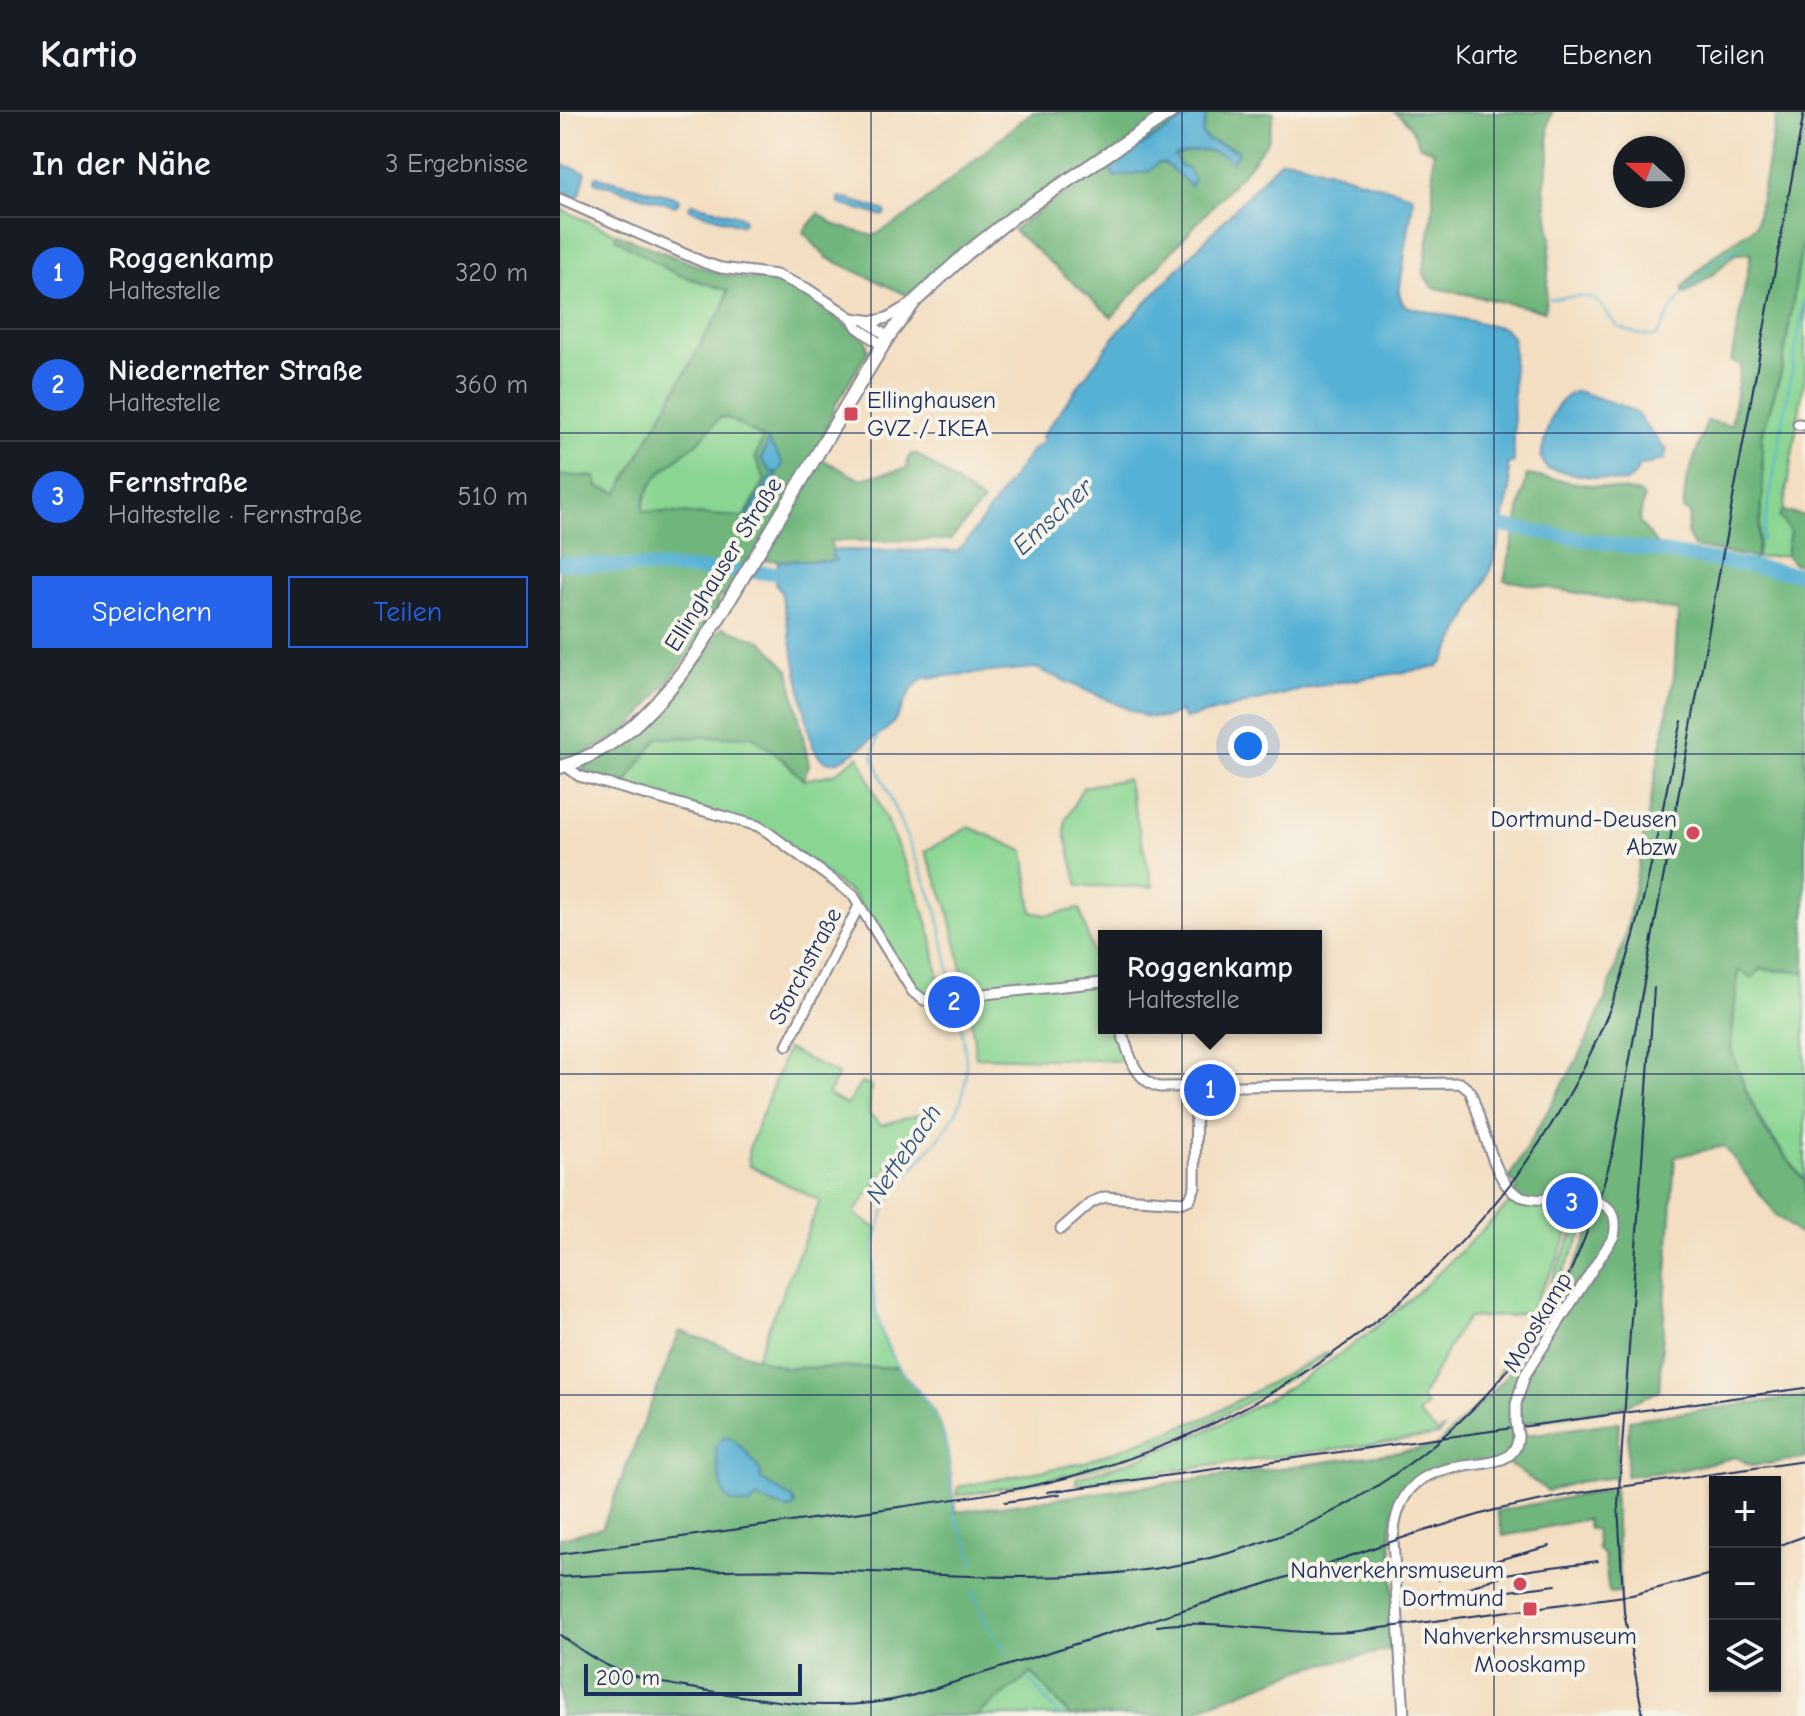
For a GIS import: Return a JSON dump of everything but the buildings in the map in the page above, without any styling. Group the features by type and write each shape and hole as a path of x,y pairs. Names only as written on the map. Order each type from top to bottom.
{"main road":[{"name":"Ellinghauser Straße","path":"563,767 600,750 643,717 678,677 761,548 885,341 914,302 967,253 1013,217 1171,112"}],"street":[{"name":"Ellinghauser Straße","path":"560,199 705,263 776,275 796,283 852,318 874,321 887,318 914,302"},
{"name":"Ellinghauser Straße","path":"852,318 857,327 885,341"},
{"path":"864,319 885,341"},
{"path":"563,767 579,776 758,826 846,889 913,992 924,1000 1098,983"},
{"name":"Storchstraße","path":"787,1045 859,906"},
{"path":"1061,1229 1092,1202 1105,1197 1183,1202 1190,1199 1195,1187 1196,1087 1169,1088 1148,1084 1139,1077 1122,1034"},
{"name":"Mooskamp","path":"1196,1087 1454,1082 1464,1085 1475,1102 1500,1173 1512,1191 1535,1199 1587,1200 1600,1203 1612,1211 1614,1236 1525,1375 1516,1404 1516,1449 1503,1459 1431,1473 1416,1482 1403,1496 1396,1513 1393,1541 1404,1716"}],"green space":[{"path":"1032,112 1171,112 909,296 827,258 803,232 819,213 835,225 873,236 906,217"},
{"path":"1185,112 1196,112 1109,165 1114,177 1148,171 1157,163 1166,164 1174,171 1180,166 1174,156 1199,148 1226,156 1234,148 1207,140 1202,134 1206,119 1203,112 1274,112 1268,141 1249,166 1112,317 1013,230 1129,147"},
{"path":"1394,112 1552,112 1548,127 1549,160 1544,188 1551,237 1545,311 1432,287 1423,273 1433,209 1433,151 1420,146 1407,122"},
{"path":"1777,112 1805,112 1805,226 1782,369 1762,435 1763,493 1756,558 1694,547 1687,533 1690,513 1683,510 1686,483 1707,421 1731,425 1741,364 1731,362 1751,253 1735,254 1685,294 1682,289 1707,262 1756,226"},
{"path":"560,209 617,234 615,238 674,273 728,290 723,309 618,494 598,487 595,477 560,475"},
{"path":"1805,226 1805,375 1783,511 1779,516 1790,531 1786,555 1757,558 1763,493 1762,435 1782,369"},
{"path":"617,234 721,275 781,282 802,293 866,340 868,351 835,406 816,456 859,479 908,468 907,460 911,454 917,454 983,502 950,540 830,541 831,554 837,561 747,560 732,595 720,597 713,625 630,729 560,767 560,475 595,477 598,487 618,493 723,309 728,291 674,273 615,238","holes":["726,417 763,438 755,457 765,480 742,517 643,511 645,499 655,480 719,418"]},
{"path":"726,417 764,438 765,480 746,514 742,517 642,511 654,478 701,439 719,418"},
{"path":"1527,475 1640,493 1644,498 1639,521 1665,555 1805,581 1805,972 1761,969 1752,978 1738,970 1731,1049 1765,1131 1805,1181 1805,1239 1776,1215 1724,1146 1675,1157 1659,1391 1621,1407 1521,1424 1519,1436 1619,1422 1616,1477 1577,1482 1548,1491 1503,1460 1434,1476 1409,1486 1397,1501 1391,1529 1395,1649 1309,1667 1205,1706 1190,1716 1070,1716 1032,1673 976,1716 560,1716 560,1538 602,1528 680,1331 785,1368 898,1367 927,1402 940,1424 956,1512 1435,1447 1496,1388 1518,1361 1557,1302 1596,1219 1577,1211 1509,1204 1518,1187 1509,1178 1581,1053 1605,1000 1625,937 1674,677 1678,611 1504,580"},
{"path":"1783,511 1805,516 1805,566 1793,563 1786,555 1790,531 1779,516"},
{"path":"722,627 762,641 789,670 809,765 803,780 784,760 752,736 658,738 624,785 583,773 583,768 627,740 663,708"},
{"path":"752,736 803,780 834,774 859,756 919,896 932,938 941,996 924,1000 853,895 769,833 624,789 637,765 658,738"},
{"path":"1127,779 1153,887 1078,886 1065,821 1083,787"},
{"path":"969,827 1024,851 1032,912 1047,915 1080,909 1097,969 1092,977 1098,989 1098,1034 1116,1034 1126,1061 976,1057 967,990 948,908 925,851"},
{"path":"1738,969 1805,972 1805,1181 1751,1104 1737,1069 1731,1043"},
{"path":"787,1049 838,1074 828,1095 847,1105 861,1083 871,1086 869,1114 881,1125 924,1113 909,1139 854,1213 877,1229 874,1301 888,1349 898,1367 785,1368 756,1358 820,1201 749,1165 748,1151"},
{"path":"1509,1204 1577,1211 1554,1267 1530,1310 1510,1316 1468,1318 1458,1330 1421,1399 1427,1404 1418,1415 1438,1433 1444,1428 1439,1435 1076,1484 1076,1478 1170,1446 1215,1426 1303,1379 1384,1321"},
{"path":"1582,1213 1589,1216 1559,1279 1524,1339 1496,1377 1549,1287"},
{"path":"1330,1353 1269,1390 1173,1439 1071,1474 957,1496 958,1487 1082,1463 1205,1418"},
{"path":"1805,1396 1805,1458 1752,1466 1736,1457 1681,1470 1626,1476 1629,1420"},
{"path":"1614,1489 1620,1592 1609,1593 1604,1556 1598,1549 1595,1529 1589,1529 1587,1519 1503,1536 1497,1511"},
{"path":"1032,1673 1070,1716 976,1716"}],"water":[{"path":"1196,112 1203,112 1206,119 1202,134 1207,140 1239,151 1232,162 1218,153 1205,150 1175,156 1180,166 1188,169 1194,179 1191,186 1166,164 1158,163 1148,171 1115,177 1109,166"},
{"path":"1281,160 1293,160 1412,195 1399,293 1403,304 1504,328 1513,338 1514,462 1508,464 1510,490 1487,578 1443,662 1437,667 1321,685 1185,719 1181,712 1165,718 1146,717 1036,668 924,678 914,687 888,728 844,758 829,762 822,759 811,741 781,591 775,584 778,561 836,561 831,554 833,550 957,551 1032,450 1044,441 1042,436 1117,333"},
{"path":"560,164 586,172 578,199 560,190"},
{"path":"596,176 674,197 679,200 678,204 675,206 595,182"},
{"path":"839,197 886,213 883,216 839,204"},
{"path":"692,203 743,217 744,222 741,225 691,210 689,207"},
{"path":"1577,391 1636,413 1667,448 1664,461 1640,465 1634,476 1625,483 1547,469 1541,457 1551,418 1561,401"},
{"path":"768,441 782,462 781,469 776,473 770,471 761,459"},
{"path":"776,475 777,479 753,521 749,521 748,516 772,476"},
{"path":"723,1438 729,1438 744,1449 761,1472 760,1479 792,1498 795,1503 793,1508 786,1509 756,1498 749,1506 729,1500 721,1483 717,1459 716,1447"}],"waterway":[{"path":"1688,289 1712,263 1746,243"},
{"path":"1621,328 1656,337 1685,292"},
{"path":"1762,541 1805,296"},
{"path":"1549,299 1590,298 1601,305 1618,326"},
{"name":"Emscher","path":"1483,523 1805,575"},
{"name":"Emscher","path":"560,563 795,574"},
{"name":"Nettebach","path":"879,732 873,756 937,910 954,995"},
{"name":"Nettebach","path":"956,1001 965,1052 964,1090 947,1127 903,1180 887,1205 875,1245 873,1284 876,1314 885,1342 900,1369 931,1408 943,1434 953,1507 971,1550 973,1563"},
{"name":"Nettebach","path":"972,1591 987,1625 1007,1652"},
{"name":"Nettebach","path":"1029,1679 1059,1716"}],"tram line":[{"path":"1439,1580 1483,1564 1550,1546"},
{"path":"1537,1569 1598,1561"}],"railway":[{"path":"560,1577 780,1570 1045,1577 1137,1571 1183,1564 1241,1549 1297,1529 1351,1502 1402,1469 1448,1432 1491,1389 1528,1343 1560,1292 1591,1223 1613,1151 1804,112"},
{"path":"560,1554 950,1500 1058,1480 1171,1442 1254,1403 1332,1354 1404,1298 1469,1234 1526,1162 1574,1085 1613,1001 1625,967 1644,897 1682,721"},
{"path":"1643,1716 1624,1612 1618,1505 1654,988"},
{"path":"1047,1492 1805,1388"},
{"path":"560,1635 610,1667 666,1684 765,1700 813,1704 885,1701 911,1696 1495,1510 1577,1493 1805,1461"},
{"path":"1005,1502 1060,1494"},
{"path":"1781,1545 1805,1536"},
{"path":"1404,1601 1449,1595 1506,1574 1537,1569"},
{"path":"1157,1626 1205,1624 1302,1632 1351,1632 1632,1595 1709,1575"},
{"path":"1462,1597 1556,1585"}],"place":[{"name":"Ellinghausen GVZ / IKEA","path":"851,414"},
{"name":"Dortmund-Deusen Abzw","path":"1693,833"},
{"name":"Niedernetter Straße","path":"954,1002"},
{"name":"Roggenkamp","path":"1210,1090"},
{"name":"Fernstraße","path":"1572,1203"},
{"name":"Nahverkehrsmuseum Dortmund","path":"1520,1584"},
{"name":"Nahverkehrsmuseum Mooskamp","path":"1530,1609"}]}
